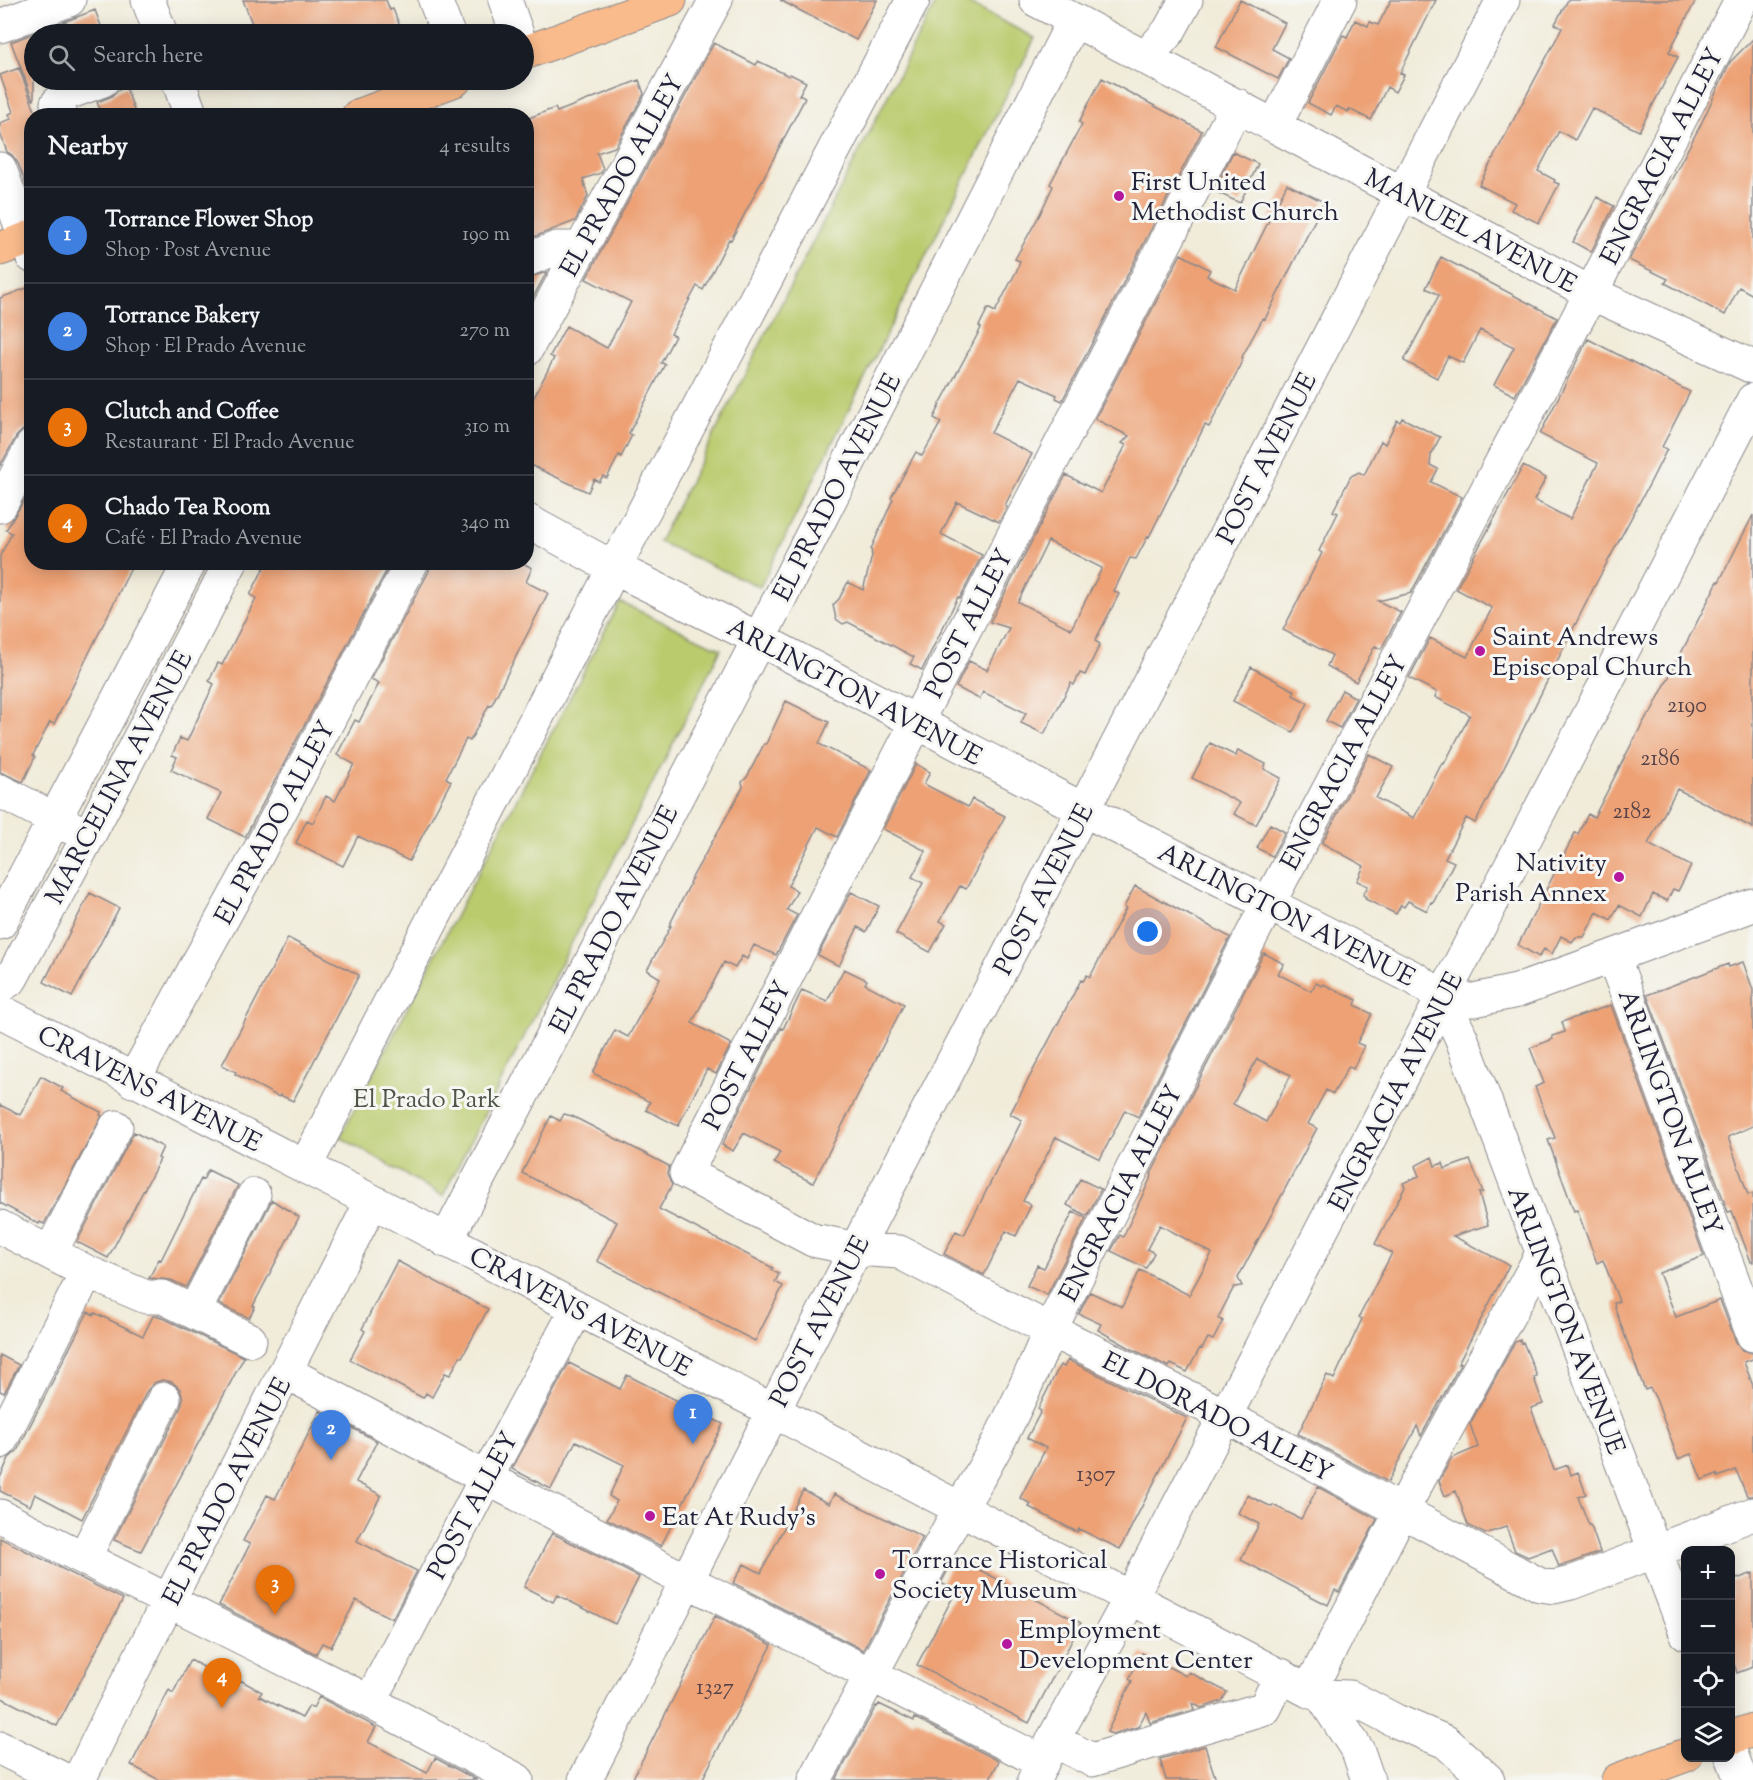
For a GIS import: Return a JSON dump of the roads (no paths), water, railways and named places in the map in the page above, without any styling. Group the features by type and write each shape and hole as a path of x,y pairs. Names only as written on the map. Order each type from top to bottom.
{"main road":[{"path":"534,49 670,0"},
{"path":"380,108 428,90"},
{"path":"1735,1737 1753,1730"},
{"path":"1618,1780 1681,1757"}],"street":[{"path":"0,26 69,0"},
{"path":"148,0 157,24"},
{"path":"435,0 444,24"},
{"path":"505,0 513,24"},
{"name":"EL PRADO ALLEY","path":"534,335 716,0"},
{"path":"305,1167 614,568 913,0"},
{"name":"MANUEL AVENUE","path":"1036,0 1591,293 1753,367"},
{"path":"1146,57 1169,31 1186,0"},
{"path":"1275,125 1340,0"},
{"name":"POST AVENUE","path":"585,1780 856,1249 1503,0"},
{"name":"ENGRACIA ALLEY","path":"815,1780 960,1508 976,1484 1032,1373 1050,1330 1268,904 1591,293 1741,0"},
{"name":"EL PRADO AVENUE","path":"446,1241 759,639 1074,20"},
{"path":"63,105 87,90"},
{"path":"182,90 188,108"},
{"name":"POST ALLEY","path":"686,1173 916,723 1237,105"},
{"path":"0,170 22,245"},
{"path":"534,257 558,248 581,248"},
{"name":"ENGRACIA AVENUE","path":"1043,1761 1131,1597 1753,400"},
{"path":"0,506 24,461"},
{"name":"ARLINGTON AVENUE","path":"534,524 614,568 759,639 1084,810 1416,979 1443,998 1461,1037 1681,1620"},
{"path":"0,923 186,570"},
{"name":"MARCELINA AVENUE","path":"0,986 11,979 88,837 227,570"},
{"name":"EL PRADO ALLEY","path":"133,1081 247,874 408,570"},
{"path":"0,791 88,837"},
{"path":"1443,998 1474,1000 1517,991 1753,905"},
{"name":"ARLINGTON ALLEY","path":"1613,956 1753,1335"},
{"name":"CRAVENS AVENUE","path":"0,1011 133,1081 372,1201 577,1310 1316,1693 1350,1697 1396,1721 1446,1742 1488,1780"},
{"path":"50,1253 116,1127"},
{"name":"EL DORADO ALLEY","path":"686,1173 813,1240 856,1249 899,1252 1050,1330 1208,1407 1224,1418 1401,1512 1431,1540 1474,1564 1540,1586 1554,1587 1571,1583 1753,1514"},
{"path":"194,1312 254,1195"},
{"name":"EL PRADO AVENUE","path":"79,1780 372,1201"},
{"path":"0,1227 87,1272 146,1298 163,1297 250,1340"},
{"path":"1316,1693 1401,1512 1542,1254"},
{"path":"0,1442 87,1272"},
{"name":"POST ALLEY","path":"370,1702 486,1478 577,1310"},
{"path":"286,1372 486,1478 1043,1761 1092,1760 1265,1708 1281,1675"},
{"path":"84,1558 164,1399"},
{"path":"0,1516 370,1702 517,1780"},
{"name":"CRAVENS AVENUE","path":"1316,1693 1358,1751 1368,1780"},
{"path":"0,1748 65,1780"},
{"path":"1735,1762 1741,1780"}],"place":[{"name":"First United Methodist Church","path":"1119,196"},
{"name":"Saint Andrews Episcopal Church","path":"1480,651"},
{"name":"Nativity Parish Annex","path":"1619,877"},
{"name":"Torrance Flower Shop","path":"693,1444"},
{"name":"Torrance Bakery","path":"331,1460"},
{"name":"Eat At Rudy's","path":"650,1516"},
{"name":"Torrance Historical Society Museum","path":"880,1574"},
{"name":"Clutch and Coffee","path":"275,1615"},
{"name":"Employment Development Center","path":"1007,1644"},
{"name":"Chado Tea Room","path":"222,1708"}],"park label":[{"name":"El Prado Park","path":"427,1098"}]}
